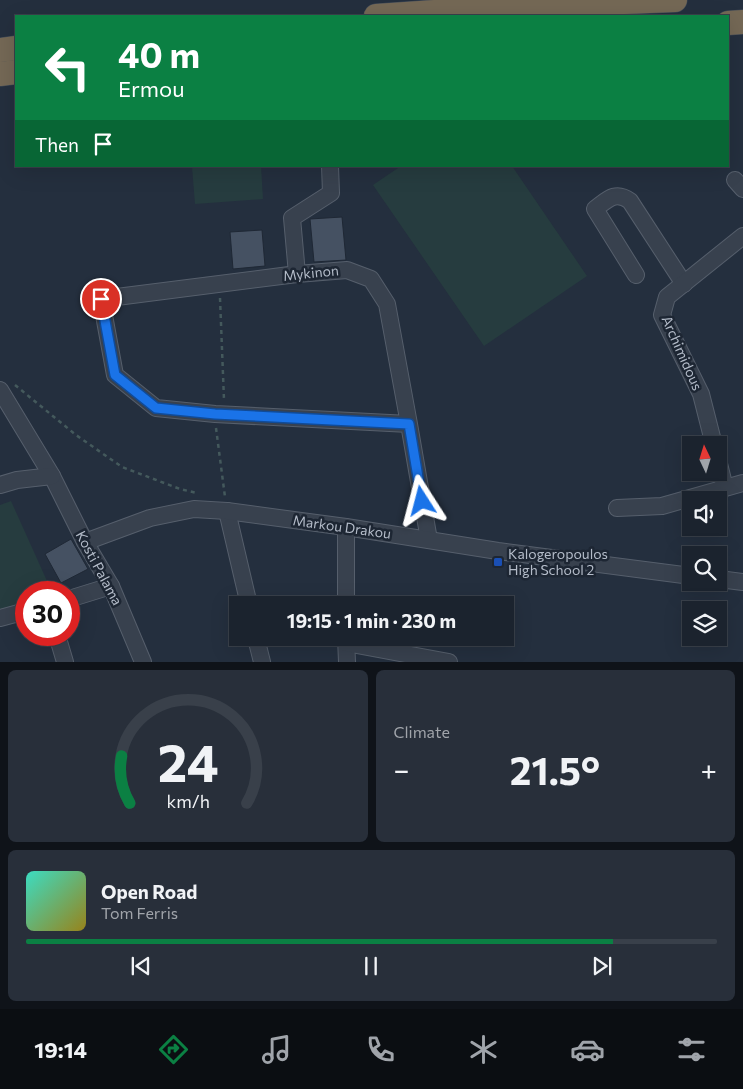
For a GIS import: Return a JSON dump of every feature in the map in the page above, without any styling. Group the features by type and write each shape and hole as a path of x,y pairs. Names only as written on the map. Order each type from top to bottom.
{"highway":[{"path":"521,6 559,0"},
{"path":"390,15 521,6 675,0"},
{"path":"729,23 743,22"},
{"path":"729,33 743,33"},
{"path":"0,50 15,48"},
{"path":"0,74 15,72"}],"street":[{"path":"297,274 292,218 331,194 330,167"},
{"path":"636,275 594,209 616,195 624,196 630,201 684,284"},
{"name":"Archimidous","path":"712,436 701,394 662,315 667,297 743,236"},
{"name":"Mykinon","path":"219,414 156,408 115,375 101,299 297,274 347,270 371,279 387,304 428,540"},
{"name":"Kosti Palama","path":"6,387 85,542 111,586 143,662"},
{"path":"219,414 409,424"},
{"path":"0,485 17,480 52,476"},
{"path":"723,481 725,488"},
{"path":"617,508 662,506 743,483"},
{"name":"Markou Drakou","path":"85,542 150,518 194,509 227,511 346,527 498,551 682,575"},
{"path":"227,511 247,596"},
{"path":"346,527 346,596"},
{"path":"727,580 743,582"},
{"path":"80,596 111,586"},
{"path":"0,618 15,614"},
{"path":"60,646 65,662"},
{"path":"258,646 262,662"},
{"path":"346,646 347,662"},
{"path":"375,646 447,661"}],"path":[{"path":"220,284 219,414 227,511"},
{"path":"6,387 122,467 180,489 198,493"}],"green space":[{"path":"192,167 261,167 263,199 195,204"},
{"path":"400,167 513,167 587,276 484,346 373,185"},
{"path":"11,501 47,581 15,581 15,608 0,613 0,505"}],"building":[{"path":"342,217 346,260 314,262 310,219"},
{"path":"262,230 265,266 233,269 230,232"},
{"path":"71,539 88,569 65,581 60,581 45,554"}],"place":[{"name":"Kalogeropoulos High School 2","path":"498,562"}],"route":[{"path":"101,299 115,375 156,408 215,414 409,424 422,501"}]}
